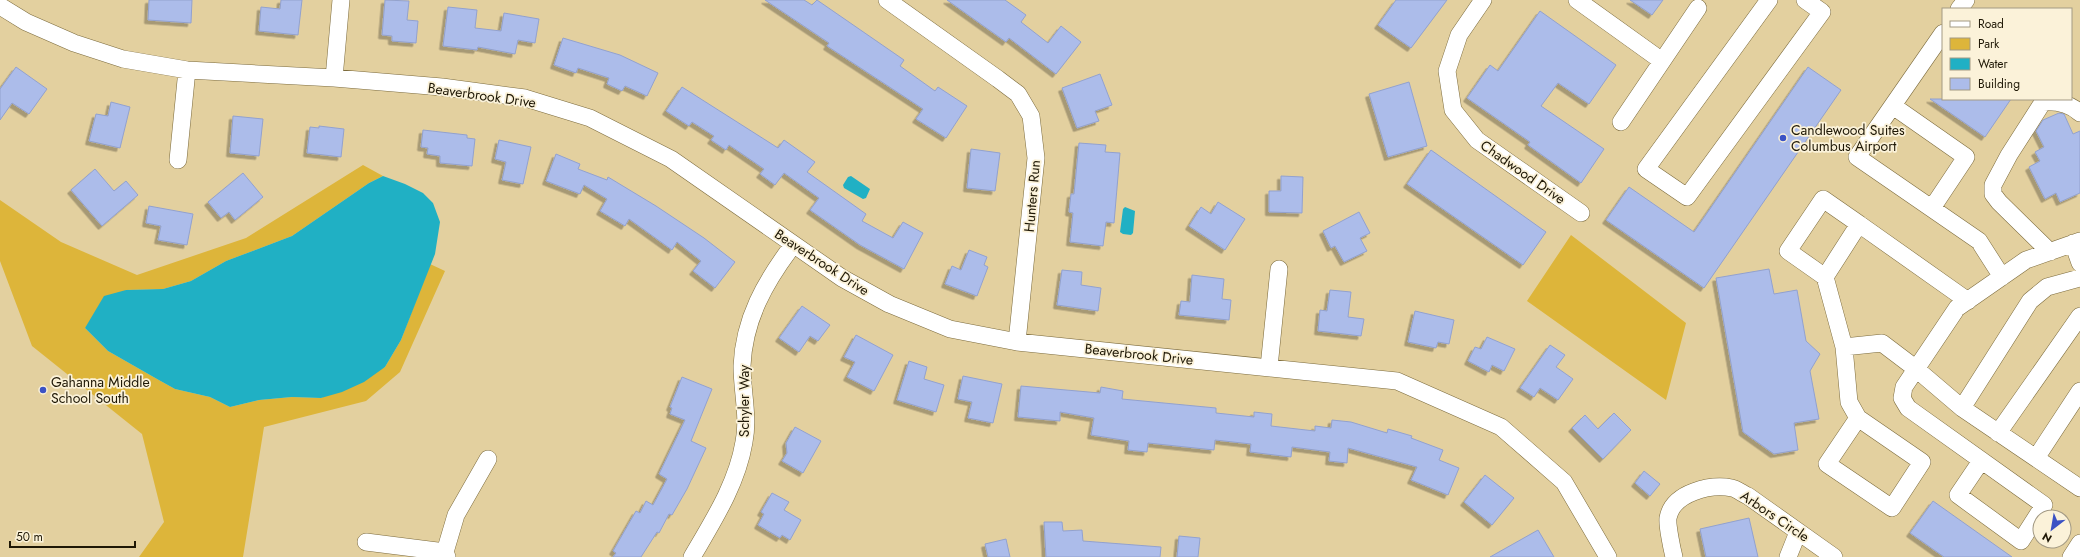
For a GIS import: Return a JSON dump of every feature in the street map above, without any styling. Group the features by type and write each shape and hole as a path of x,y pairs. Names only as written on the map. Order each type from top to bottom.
{"street":[{"path":"334,78 341,0"},
{"name":"Hunters Run","path":"887,0 1018,94 1031,116 1036,158 1017,342"},
{"name":"Chadwood Drive","path":"1483,0 1459,35 1447,71 1453,110 1477,140 1581,213"},
{"path":"1577,0 1662,61"},
{"path":"1769,0 1646,169 1687,197 1822,12 1805,0"},
{"path":"1960,8 1966,0"},
{"name":"Beaverbrook Drive","path":"0,6 26,22 74,43 123,60 187,70 334,78 442,87 525,98 590,118 671,159 842,278 889,304 950,329 1017,342 1397,381 1501,427 1564,482 1608,557"},
{"path":"1621,122 1698,8"},
{"path":"1942,34 1857,157 1979,241 2002,277"},
{"path":"178,160 187,70"},
{"path":"2050,252 1999,202 1993,194 1993,185 2009,155 2043,102 2057,101 2076,109 2080,113"},
{"path":"1893,106 1966,157 1932,208"},
{"path":"1858,418 1827,464 1892,508 1922,462 1858,418 1849,402 1844,347 1825,277 1788,251 1823,199 1968,301"},
{"path":"1825,277 1859,224"},
{"path":"1981,461 1958,495 2021,541 2044,505 1908,408 1902,398 1904,387 1957,308 2026,260 2077,242 2080,263"},
{"name":"Schyler Way","path":"692,557 734,480 744,442 746,419 742,366 751,314 774,269 793,245"},
{"path":"1269,367 1280,269"},
{"path":"1962,408 2030,300 2047,287 2080,278"},
{"path":"1998,433 2080,316"},
{"path":"1844,347 1882,343 1916,368 1962,408 2080,488"},
{"path":"2036,458 2080,391"},
{"path":"366,542 446,554 456,515 488,459"},
{"name":"Arbors Circle","path":"1674,557 1668,518 1674,504 1685,495 1717,486 1733,488 1834,557"},
{"path":"1788,557 1798,532"},
{"path":"2071,557 2080,543"}],"green space":[{"path":"363,165 383,176 369,183 292,236 226,261 191,281 163,289 126,290 85,328 108,351 175,389 210,397 230,407 259,400 292,397 321,398 385,367 401,340 430,264 445,271 400,372 366,401 264,427 243,557 139,557 164,522 142,434 32,346 0,261 0,200 61,242 137,275 246,238"},
{"path":"1571,235 1686,323 1666,400 1527,301"}],"water":[{"path":"383,176 405,184 423,193 433,203 440,222 435,254 401,340 385,367 364,382 342,392 321,398 292,397 259,400 230,407 210,397 175,389 108,351 85,328 104,296 126,290 163,289 191,281 226,261 292,236 369,183"},
{"path":"851,176 870,189 866,198 863,199 844,188 843,185 848,177"},
{"path":"1125,207 1135,211 1133,233 1131,235 1120,232 1123,209"}],"building":[{"path":"149,0 192,0 191,23 148,20"},
{"path":"281,0 302,0 298,35 259,31 261,7 280,9"},
{"path":"385,0 409,1 407,20 418,21 416,43 392,41 392,36 382,35"},
{"path":"765,0 804,0 812,5 817,0 904,60 900,66 935,91 938,87 967,106 946,138 916,119 923,109 827,46 829,43"},
{"path":"947,0 1005,0 1026,15 1021,22 1048,43 1061,26 1081,42 1056,74 1009,38 1006,42"},
{"path":"1396,0 1447,0 1411,48 1378,25"},
{"path":"1630,0 1663,0 1652,15"},
{"path":"448,7 477,10 475,28 501,31 504,13 539,19 535,43 518,40 515,54 478,47 477,50 443,46"},
{"path":"1540,11 1616,65 1589,104 1558,83 1541,106 1604,149 1581,183 1528,145 1530,142 1467,98 1490,65 1498,71"},
{"path":"563,38 620,55 658,73 647,96 625,86 622,91 607,84 609,78 578,68 576,73 554,65"},
{"path":"16,67 47,89 29,114 12,103 0,120 0,89"},
{"name":"Candlewood Suites Columbus Airport","path":"1808,67 1841,90 1704,288 1606,220 1629,187 1694,232"},
{"path":"1100,74 1112,105 1095,111 1099,121 1077,128 1062,88"},
{"path":"1409,82 1427,146 1388,157 1369,94"},
{"path":"682,87 778,148 784,140 815,162 807,172 866,214 862,221 893,238 903,222 923,233 904,269 860,245 810,210 819,198 784,173 775,185 760,174 764,169 729,145 726,150 711,140 714,136 692,122 689,126 666,111"},
{"path":"1930,99 2010,100 1985,137"},
{"path":"111,102 130,107 120,148 89,141 96,114 108,116"},
{"path":"2059,113 2064,114 2073,134 2080,131 2080,193 2060,202 2056,193 2045,199 2029,167 2040,161 2035,152 2044,147 2036,131 2043,120"},
{"path":"233,116 263,119 259,156 230,153"},
{"path":"319,126 344,129 341,157 307,153 310,127 319,128"},
{"path":"423,130 467,135 467,138 475,139 472,166 440,163 440,156 427,154 428,148 421,147"},
{"path":"499,140 531,147 523,184 502,180 506,162 495,159"},
{"path":"1079,143 1106,145 1105,152 1120,153 1114,223 1106,222 1103,246 1070,242 1073,213 1069,212 1071,194 1074,194"},
{"path":"971,149 1000,153 995,191 967,188"},
{"path":"1431,150 1546,232 1523,265 1407,184"},
{"path":"556,154 580,164 578,169 607,180 608,177 656,206 704,238 735,262 715,288 693,271 701,261 677,242 672,250 629,219 625,226 600,211 607,199 584,185 580,194 546,181"},
{"path":"95,169 114,191 126,181 138,195 102,226 71,190"},
{"path":"243,173 263,197 235,220 229,212 221,218 208,202"},
{"path":"1281,176 1303,177 1302,213 1269,212 1269,191 1281,191"},
{"path":"1218,202 1245,219 1225,250 1189,226 1201,207 1211,214"},
{"path":"149,206 193,214 187,245 158,240 161,226 146,223"},
{"path":"1359,212 1370,233 1360,238 1367,251 1344,262 1335,246 1331,248 1323,231"},
{"path":"969,250 987,257 984,265 988,267 977,296 945,284 952,266 961,270"},
{"path":"1769,269 1774,294 1797,290 1806,341 1820,354 1810,371 1819,419 1794,423 1798,450 1774,454 1743,432 1716,278"},
{"path":"1062,270 1082,272 1081,285 1101,288 1098,311 1057,305"},
{"path":"1192,275 1224,279 1222,299 1231,300 1229,320 1179,315 1181,301 1190,302"},
{"path":"1330,290 1351,292 1348,317 1364,319 1361,336 1318,331 1320,310 1327,311"},
{"path":"802,306 830,325 818,341 810,336 799,352 779,338"},
{"path":"1415,311 1454,320 1449,344 1438,342 1436,348 1408,342"},
{"path":"856,335 893,355 874,391 847,377 855,362 844,357"},
{"path":"1487,337 1515,349 1504,371 1492,365 1489,372 1468,361 1475,347 1481,349"},
{"path":"1550,345 1565,355 1556,367 1573,379 1558,400 1540,388 1534,397 1520,388"},
{"path":"909,361 927,367 924,379 944,385 936,412 897,400"},
{"path":"963,376 1002,384 993,423 968,418 972,402 958,399"},
{"path":"682,377 712,389 691,441 706,448 687,489 672,515 669,514 659,533 657,532 641,557 613,557 616,553 613,551 636,511 640,513 646,501 653,505 667,479 659,474 685,420 670,414 672,408 670,407"},
{"path":"1021,386 1100,393 1101,387 1123,391 1122,399 1216,408 1216,413 1254,417 1254,412 1272,414 1271,426 1315,431 1315,426 1331,428 1332,420 1351,422 1387,433 1388,429 1412,436 1411,438 1443,450 1439,460 1459,468 1448,495 1411,480 1417,467 1348,448 1347,463 1329,461 1330,452 1292,447 1291,457 1250,452 1251,444 1215,440 1214,450 1148,443 1147,452 1128,450 1129,441 1091,435 1094,418 1060,412 1060,421 1018,417"},
{"path":"1614,413 1631,430 1603,459 1572,428 1585,415 1598,429"},
{"path":"795,427 821,441 803,473 782,461 787,453 786,443"},
{"path":"1644,471 1660,484 1650,496 1635,483"},
{"path":"1485,475 1514,498 1492,525 1464,502"},
{"path":"772,493 789,502 784,510 801,520 790,540 782,535 780,538 758,525 764,514 761,512"},
{"path":"1933,501 2012,557 1944,557 1910,533"},
{"path":"1749,518 1758,557 1706,557 1700,529"},
{"path":"1044,522 1062,522 1063,531 1082,530 1083,541 1161,547 1160,557 1046,557"},
{"path":"1538,530 1554,557 1490,557"},
{"path":"1179,536 1200,538 1198,557 1177,557"},
{"path":"1006,539 1010,557 988,557 985,544"}],"place":[{"name":"Candlewood Suites Columbus Airport","path":"1783,138"},
{"name":"Gahanna Middle School South","path":"43,390"}]}
